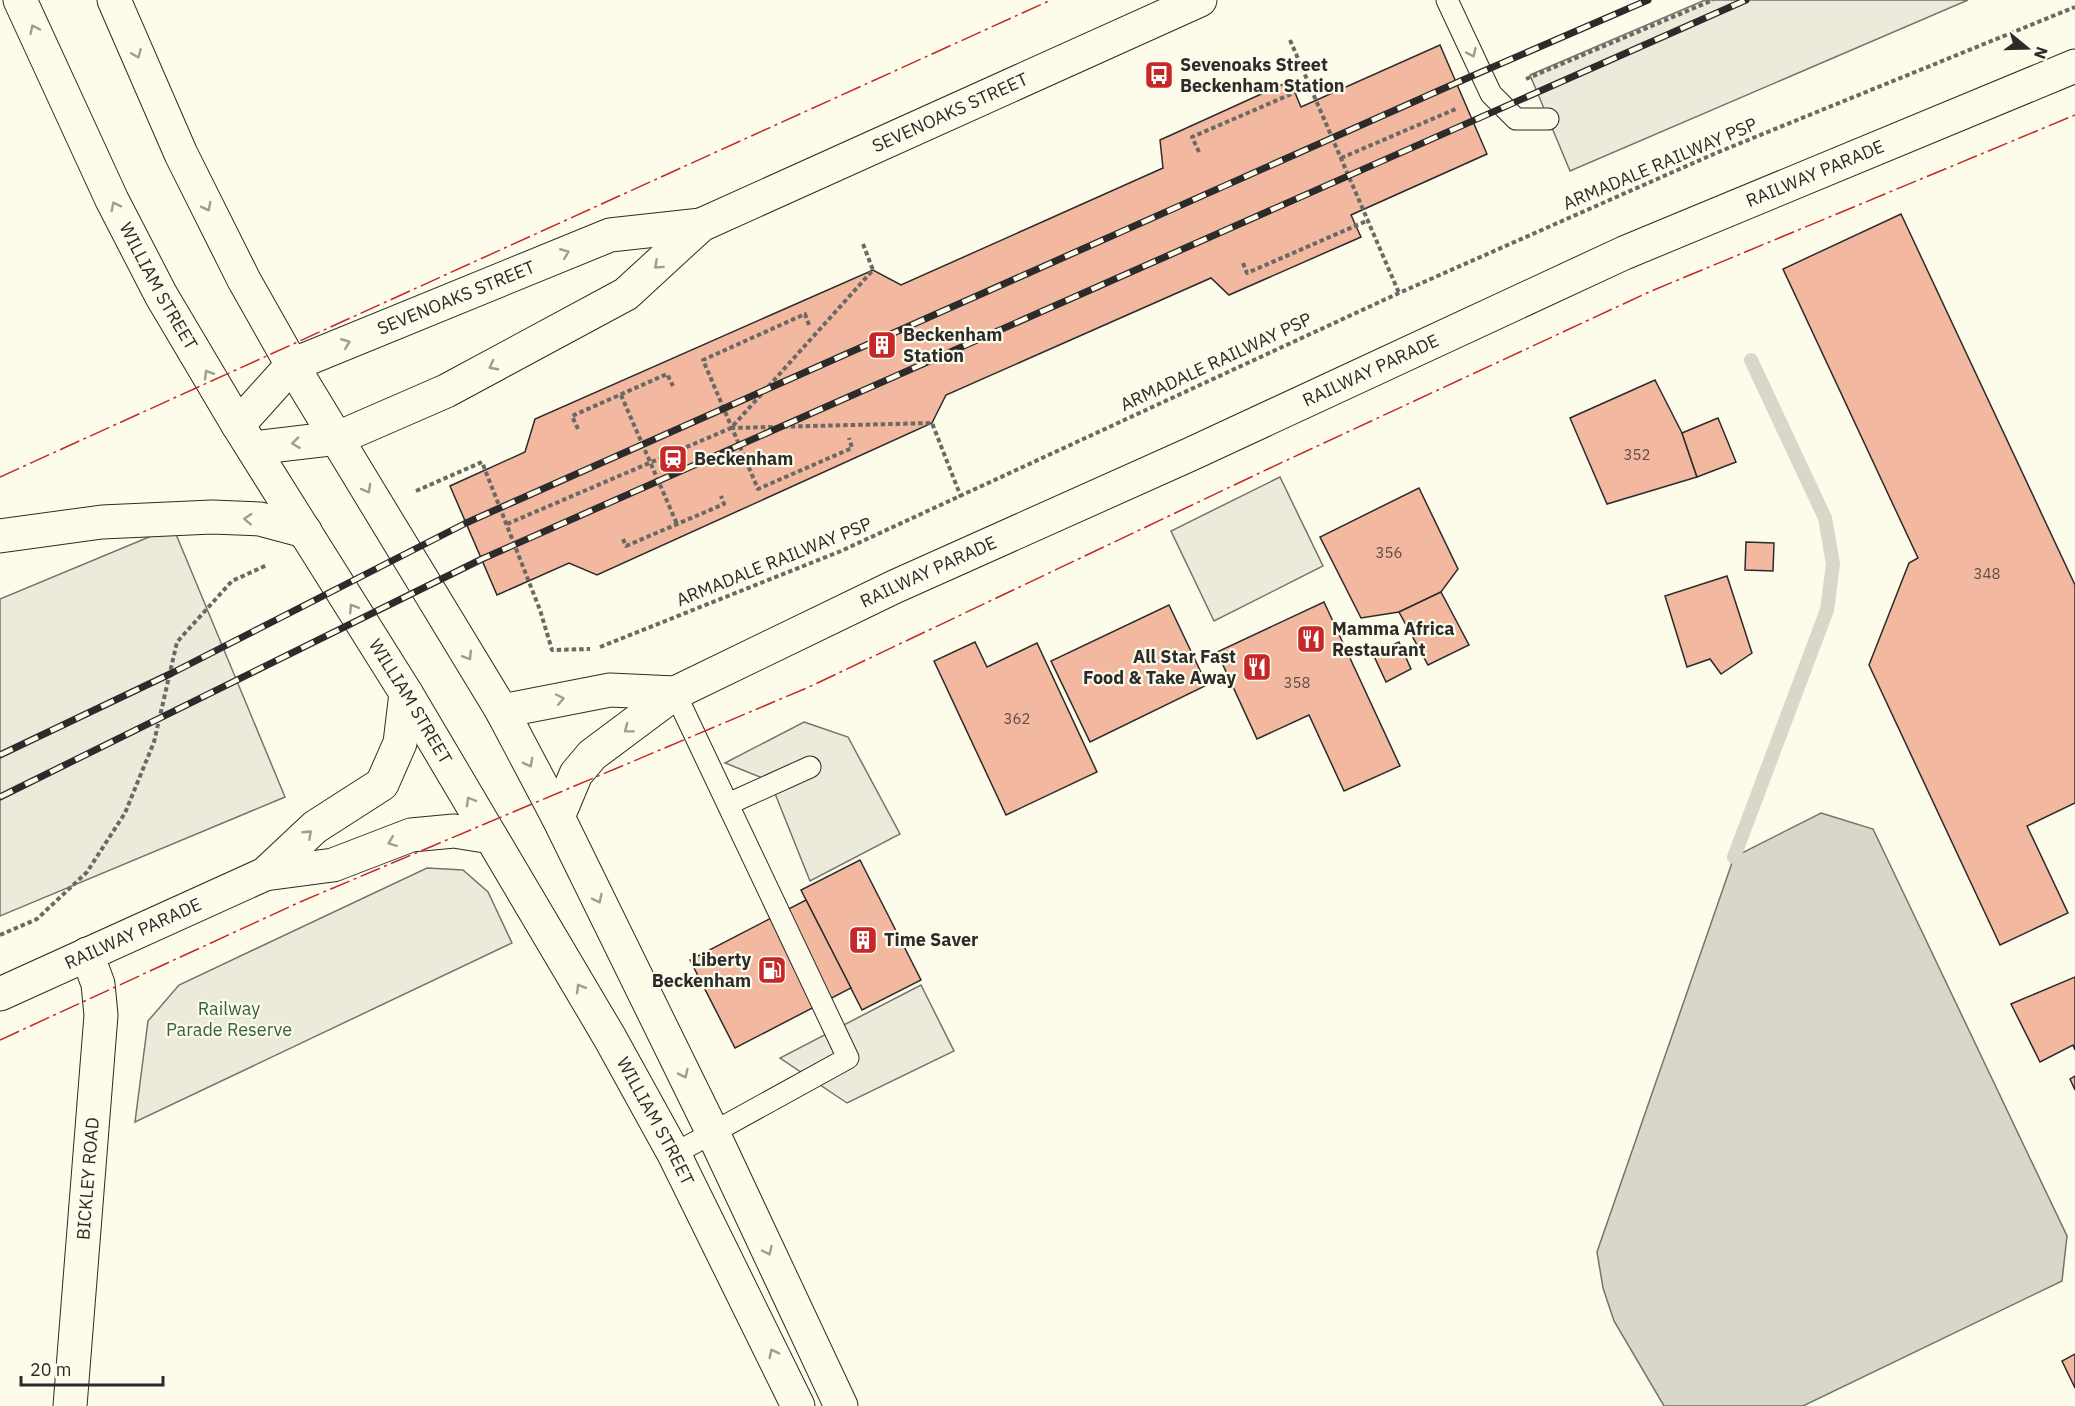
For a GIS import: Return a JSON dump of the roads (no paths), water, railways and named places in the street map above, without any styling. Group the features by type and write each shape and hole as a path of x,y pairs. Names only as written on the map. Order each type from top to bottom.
{"main road":[{"name":"WILLIAM STREET","path":"20,0 161,295 406,693 610,1038 674,1154 798,1406"},
{"path":"114,0 181,154 244,280 378,510 502,711 558,817 713,1133 841,1406"},
{"name":"SEVENOAKS STREET","path":"246,436 292,365 610,235 701,225 1200,0"},
{"name":"RAILWAY PARADE","path":"558,817 576,774 592,755 675,693 894,587 1202,449 1624,252 2075,66"},
{"name":"SEVENOAKS STREET","path":"246,436 338,438 446,390 626,294 701,225"},
{"path":"0,536 102,522 212,517 260,519 305,531"},
{"name":"RAILWAY PARADE","path":"502,711 610,690 675,693"},
{"name":"RAILWAY PARADE","path":"265,874 315,827 382,784 400,743 406,693"},
{"name":"RAILWAY PARADE","path":"0,993 265,874 333,864 411,835 454,831 491,837"},
{"name":"BICKLEY ROAD","path":"69,1406 101,1015 98,984 87,954"}],"lane":[{"path":"1447,0 1491,94 1516,119 1548,119"},
{"path":"674,1154 848,1058 675,693"},
{"path":"728,804 810,767"}],"waterway":[{"path":"1734,857 1827,610 1833,564 1825,518 1751,360"}],"railway":[{"path":"0,755 172,673 466,523 1648,0"},
{"path":"0,797 482,559 1746,0"}],"place":[{"name":"Sevenoaks Street Beckenham Station","path":"1159,75"},
{"name":"Beckenham Station","path":"882,345"},
{"name":"Beckenham","path":"673,459"},
{"name":"Mamma Africa Restaurant","path":"1311,639"},
{"name":"All Star Fast Food & Take Away","path":"1257,667"},
{"name":"Time Saver","path":"863,940"},
{"name":"Liberty Beckenham","path":"772,970"}],"park label":[{"name":"Railway Parade Reserve","path":"229,1019"}]}
